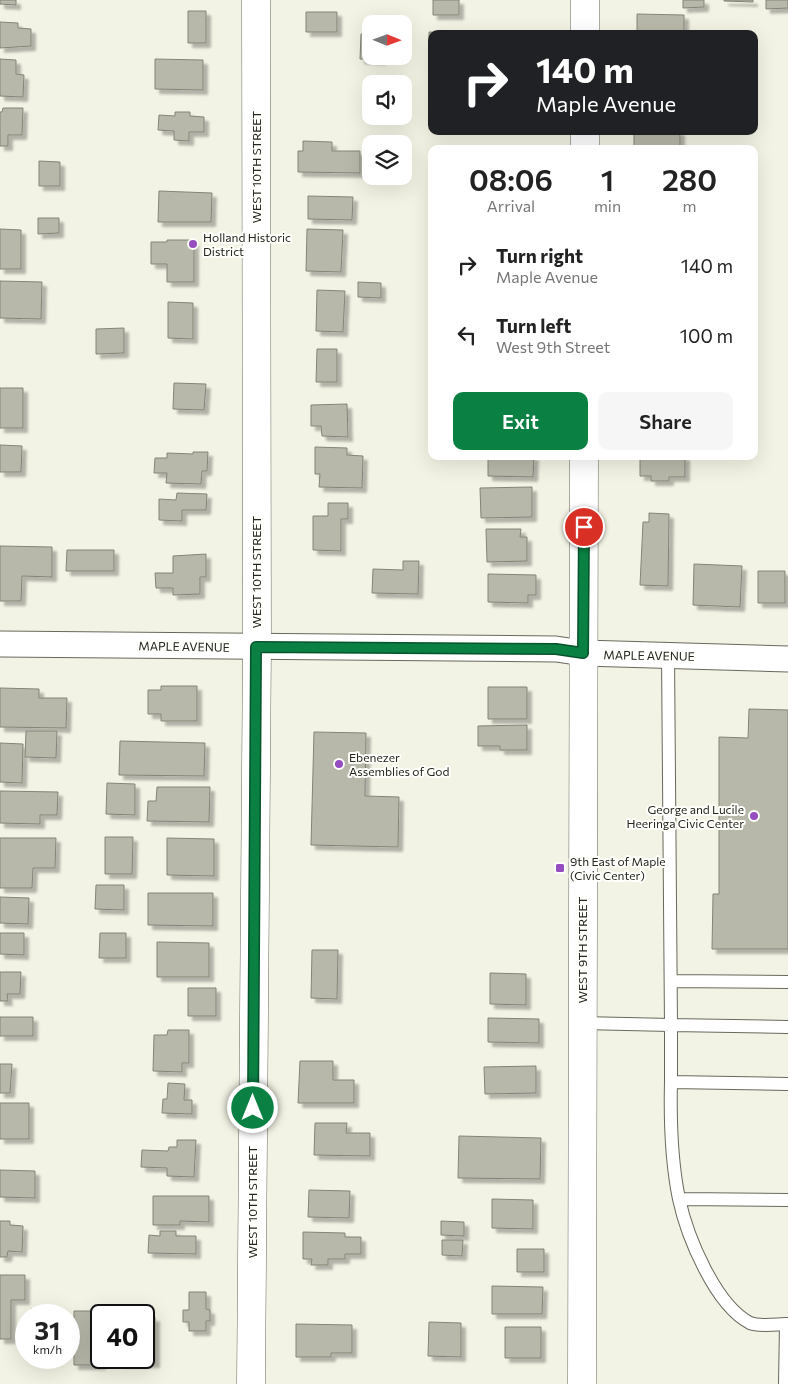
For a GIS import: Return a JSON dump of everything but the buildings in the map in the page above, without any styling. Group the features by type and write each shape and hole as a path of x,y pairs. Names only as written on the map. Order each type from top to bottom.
{"street":[{"name":"WEST 10TH STREET","path":"250,1384 256,647 256,0"},
{"path":"585,0 585,30"},
{"name":"WEST 9TH STREET","path":"582,1384 581,1023 584,460"},
{"name":"MAPLE AVENUE","path":"0,644 556,649 583,653 788,658"}],"lane":[{"path":"668,655 671,981 670,1134 672,1163 683,1219 701,1263 728,1305 751,1324 787,1324 785,1384"},
{"path":"671,981 788,982"},
{"path":"581,1023 788,1028"},
{"path":"671,1082 788,1084"},
{"path":"679,1200 788,1200"}],"place":[{"name":"Holland Historic District","path":"193,244"},
{"name":"Ebenezer Assemblies of God","path":"339,764"},
{"name":"George and Lucile Heeringa Civic Center","path":"754,816"},
{"name":"9th East of Maple (Civic Center)","path":"560,868"}],"route":[{"path":"253,1108 256,647 556,649 583,653 584,527"}]}
